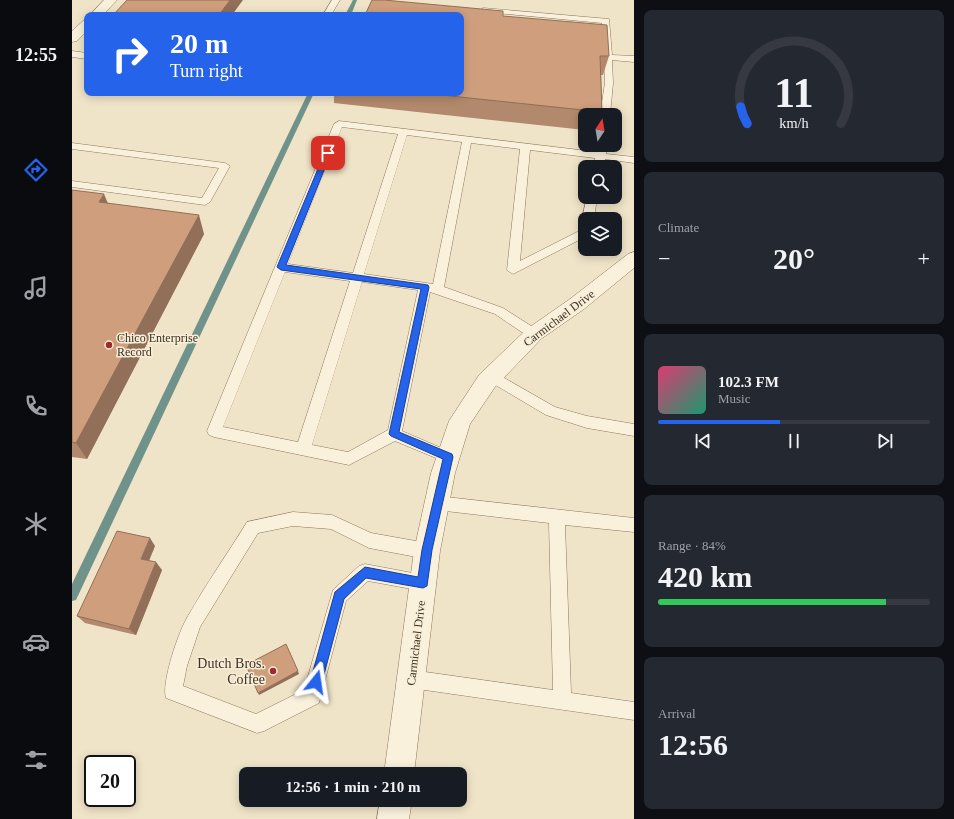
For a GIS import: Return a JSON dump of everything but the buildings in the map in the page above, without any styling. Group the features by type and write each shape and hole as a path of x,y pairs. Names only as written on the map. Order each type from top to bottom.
{"street":[{"path":"99,12 112,0"},
{"path":"72,38 84,27"},
{"name":"Carmichael Drive","path":"400,767 427,550 448,457 460,421 492,376 534,334 577,304 633,260"},
{"path":"393,819 395,807"}],"lane":[{"path":"329,12 336,0"},
{"path":"480,9 606,21 609,83 606,108"},
{"path":"72,54 84,56"},
{"path":"608,57 634,59"},
{"path":"467,140 432,288 394,434 348,459 214,431 339,124 634,160"},
{"path":"303,449 403,132"},
{"path":"72,146 225,166 205,202 72,184"},
{"path":"525,147 513,270 578,236"},
{"path":"600,160 601,152"},
{"path":"281,267 432,288 499,311 534,334"},
{"path":"492,376 551,411 587,422 634,430"},
{"path":"394,434 448,457"},
{"path":"437,503 634,524"},
{"path":"557,516 562,701"},
{"path":"423,583 365,572 339,596 312,696 256,724 173,691 178,666 193,623 253,527 293,519 332,522 369,540 427,550"},
{"path":"411,679 634,711"}],"waterway":[{"path":"349,12 355,0"},
{"path":"72,596 310,96"}],"place":[{"name":"Chico Enterprise Record","path":"109,345"},
{"name":"Dutch Bros. Coffee","path":"273,671"}],"route":[{"path":"316,682 339,596 365,572 423,583 427,550 443,473 448,457 394,434 425,287 281,267 328,153"}]}
